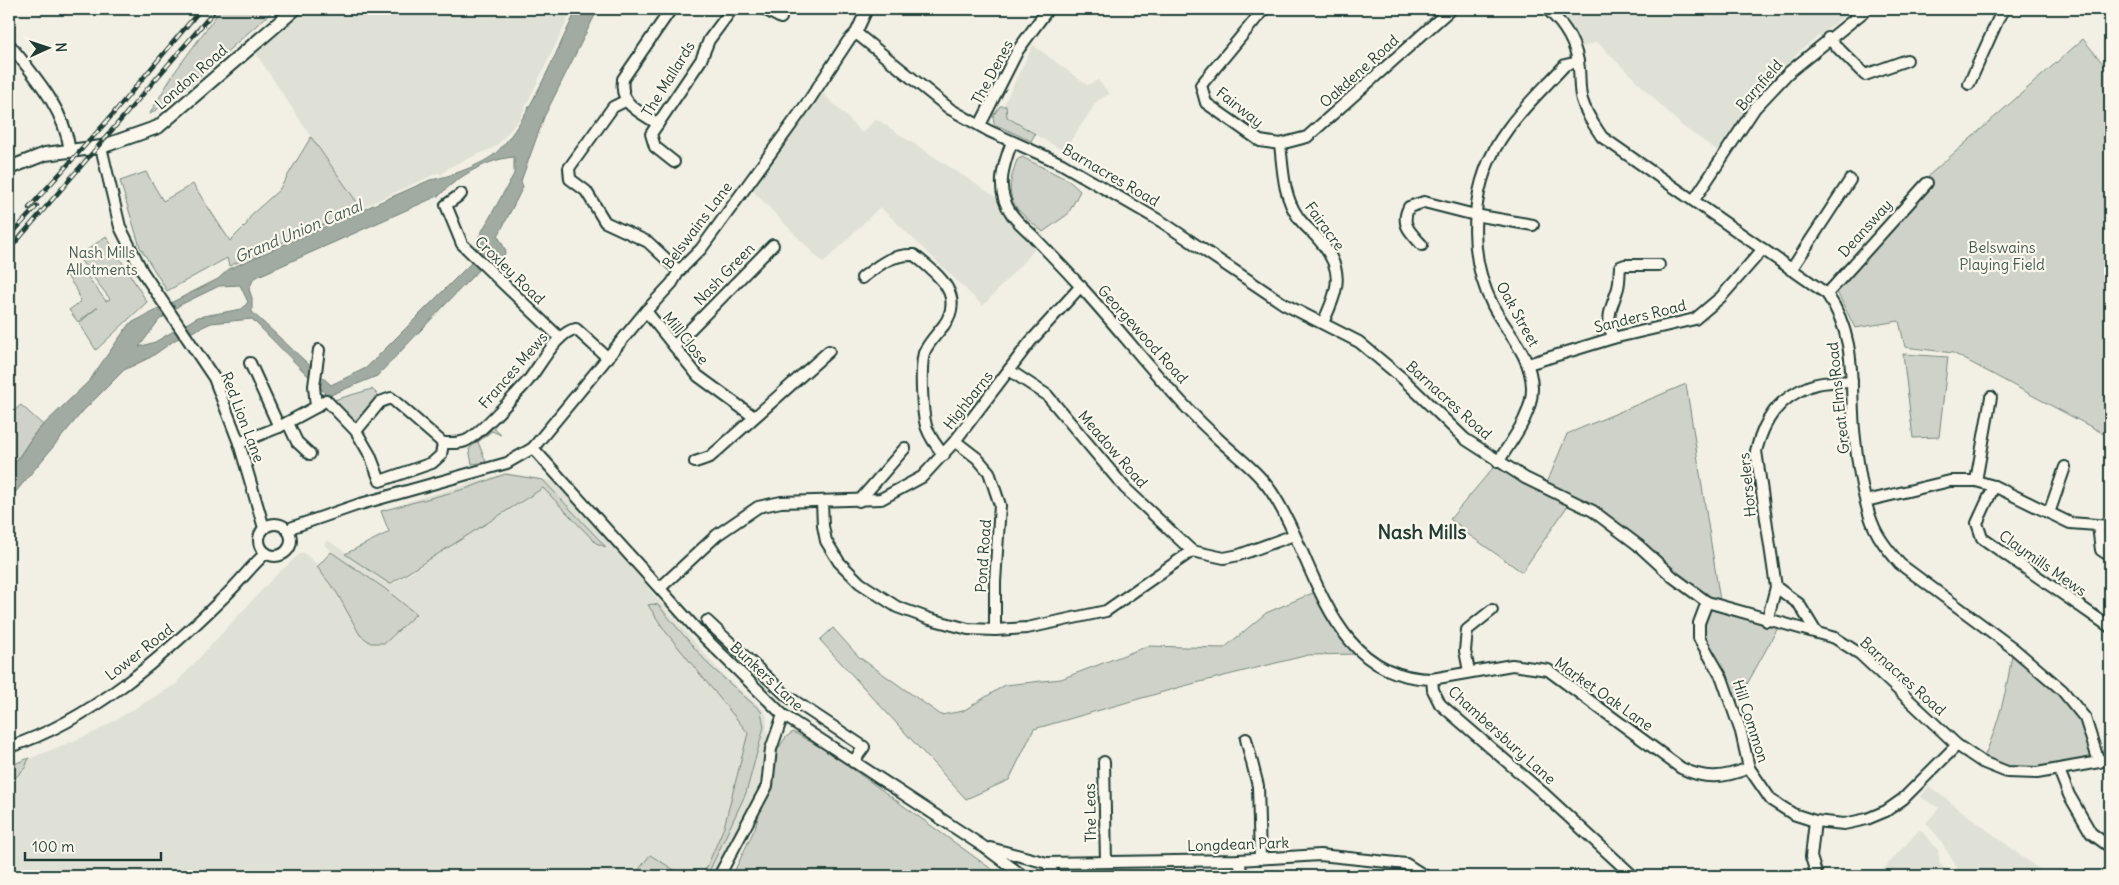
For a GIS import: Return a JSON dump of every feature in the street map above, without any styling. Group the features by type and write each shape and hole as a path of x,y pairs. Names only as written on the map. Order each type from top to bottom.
{"main road":[{"name":"London Road","path":"9,168 45,154 101,147 158,127 295,9"}],"street":[{"path":"671,9 623,79 623,96 569,168 570,179 586,191 605,222 648,242 679,271"},
{"name":"The Mallards","path":"674,162 655,147 651,134 701,60 709,40 732,9"},
{"path":"764,9 781,18"},
{"name":"Belswains Lane","path":"533,448 646,311 672,283 679,271 701,249 810,99 848,41 856,33 867,9"},
{"name":"The Denes","path":"980,126 1018,50 1048,9"},
{"name":"Oakdene Road","path":"1280,144 1307,137 1451,9"},
{"name":"Great Elms Road","path":"1547,9 1557,18 1572,39 1578,62 1581,98 1590,119 1602,137 1827,294 1838,311 1849,340 1854,431 1866,501 1873,526 1885,547 1900,564 2013,648 2062,690 2085,718 2099,762"},
{"name":"Barnfield","path":"1694,200 1755,108 1788,73 1828,38 1867,9"},
{"path":"1969,84 2000,15 2005,9"},
{"name":"Fairway","path":"1257,11 1201,85 1206,102 1260,141 1280,144"},
{"name":"Barnacres Road","path":"856,33 950,109 1012,142 1050,158 1162,222 1284,304 1359,342 1402,378 1465,439 1525,478 1593,511 1638,545 1673,577 1707,602 1768,621 1835,638 1860,654 1957,746 1982,762 2007,772 2037,773 2099,762 2110,758"},
{"path":"1828,38 1866,75 1907,60"},
{"path":"9,44 52,100 68,133 70,151"},
{"name":"Oak Street","path":"1498,462 1525,418 1532,388 1528,364 1493,306 1482,279 1475,247 1475,216 1487,164 1506,130 1565,65 1578,62"},
{"path":"623,96 658,124"},
{"name":"Georgewood Road","path":"1012,142 1002,169 1002,192 1011,214 1081,286 1205,426 1259,476 1278,503 1294,535"},
{"name":"Fairacre","path":"1280,144 1285,189 1298,217 1331,253 1336,270 1337,290 1322,323"},
{"name":"Red Lion Lane","path":"101,147 120,227 142,271 189,338 214,378 239,443 264,528"},
{"path":"1791,270 1850,180"},
{"name":"Deansway","path":"1827,294 1927,183"},
{"name":"Croxley Road","path":"461,194 446,205 462,244 560,338"},
{"path":"1422,245 1406,227 1405,216 1409,207 1424,202 1475,216 1533,225"},
{"name":"Nash Green","path":"674,346 773,245"},
{"name":"Sanders Road","path":"1528,364 1613,338 1695,319 1721,297 1763,249"},
{"path":"862,278 883,261 900,254 914,255 948,287 951,303 949,317 924,352 923,372 926,424 933,443 944,455"},
{"path":"1613,338 1609,325 1609,310 1618,290 1620,267 1626,265 1659,265"},
{"name":"Highbarns","path":"822,502 881,499 922,477 944,455 1030,342 1081,286"},
{"name":"Mill Close","path":"646,311 698,376 754,417"},
{"name":"Frances Mews","path":"443,443 469,440 527,381 560,338 570,330 576,330 608,358"},
{"path":"316,407 315,367 319,350"},
{"path":"695,462 710,457 829,351"},
{"path":"250,363 283,425 310,454"},
{"name":"Meadow Road","path":"1009,370 1047,395 1125,488 1192,550"},
{"name":"Horselers","path":"1768,621 1776,587 1756,451 1761,432 1780,402 1811,385 1852,381"},
{"path":"1976,481 1991,397"},
{"path":"239,443 283,425 326,400 356,431 370,455 380,481 432,463 441,455 443,443 391,398 380,402 356,431"},
{"name":"Pond Road","path":"955,441 977,458 988,472 1000,505 995,582 995,630"},
{"path":"288,531 293,527 357,505 507,463 533,448"},
{"name":"Bunkers Lane","path":"533,448 698,632 783,715 984,847 1023,876"},
{"path":"859,501 905,448"},
{"path":"2049,513 2065,467"},
{"path":"1866,501 1950,481 1976,481 1994,486 2070,522 2110,526"},
{"name":"Claymills Mews","path":"1994,486 1977,523 1982,538 2110,627"},
{"path":"660,588 717,535 758,507 781,502 822,502 822,526 826,541 839,562 860,583 897,607 930,620 968,629 1027,628 1106,611 1192,550 1224,558 1239,555 1294,535"},
{"path":"277,524 288,531 290,542 286,551 278,555 266,553 259,538 264,528 277,524"},
{"path":"2098,526 2101,550 2110,556"},
{"name":"Chambersbury Lane","path":"1294,535 1324,601 1342,633 1357,648 1387,670 1410,678 1432,679 1433,690 1440,704 1542,792 1632,876"},
{"name":"Lower Road","path":"9,747 43,733 99,703 181,639 266,553"},
{"path":"1776,587 1799,604 1816,632"},
{"name":"Hill Common","path":"1707,602 1699,623 1698,638 1722,678 1741,732 1749,768 1771,800 1793,814 1816,822 1844,824 1868,819 1886,811 1903,800 1957,746"},
{"path":"1469,671 1465,651 1467,630 1492,610"},
{"path":"707,621 787,696 864,747 853,762"},
{"name":"Market Oak Lane","path":"1432,679 1512,664 1548,670 1680,768 1694,774 1721,777 1749,768"},
{"path":"719,876 767,786 771,749 783,715"},
{"path":"1246,739 1258,786 1260,859"},
{"name":"The Leas","path":"1104,762 1106,862"},
{"path":"2059,770 2069,795 2091,833 2110,847"},
{"path":"1816,822 1811,857 1816,876"},
{"name":"Longdean Park","path":"984,847 1047,863 1239,860 1320,855 1406,864 1425,876"},
{"path":"1239,860 1242,876"},
{"path":"1047,863 1055,876"}],"shaded area":[{"path":"295,9 573,9 519,120 499,143 493,148 450,167 441,175 438,173 361,208 251,46"},
{"path":"577,9 598,9 544,117 521,181 523,187 498,236 506,251 498,267 487,261 377,376 328,396 252,319 211,323 175,340 151,357 124,370 83,411 9,500 9,472 35,433 89,381 129,324 218,279 229,269 430,180 465,170 497,152 509,138 531,104","holes":["514,157 514,174 476,242 478,256 366,368 331,385 252,312 252,298 249,289 254,278 440,195 464,175 484,165 504,158","240,285 248,302 242,309 198,317 155,342 139,347 159,320 180,305 219,286"]},
{"path":"1574,9 1853,9 1801,50 1772,79 1754,100 1718,151 1682,126 1597,42 1583,47 1566,17"},
{"path":"1033,45 1087,85 1098,80 1110,94 1098,100 1064,151 999,114"},
{"path":"823,93 862,133 876,119 996,197 1004,212 1036,248 983,306 880,207 823,263 750,188 760,181 760,173"},
{"path":"506,473 553,481 644,575 642,578 649,589 724,676 764,710 767,716 767,745 758,790 718,876 9,876 9,767 95,732 178,683 271,580 296,557 303,552 320,567 333,552 324,545 327,540 393,584 427,562 406,502"},
{"path":"1929,786 2048,876 1962,876 1939,838 1926,823 1939,808 1920,797"},
{"path":"1920,829 1938,850 1940,864 1953,876 1877,876"}],"green space":[{"path":"221,9 275,9 186,88 149,115 174,73"},
{"name":"Belswains Playing Field","path":"2083,39 2110,72 2110,437 1953,353 1905,347 1899,321 1855,328 1836,290 1927,177"},
{"path":"1000,106 1006,106 1007,117 1035,134 1031,141 994,124 993,116"},
{"path":"311,137 361,208 229,266 227,258 167,291 140,247 120,181 146,172 163,201 193,184 230,241 246,225 251,215 279,190"},
{"path":"1022,157 1068,180 1080,191 1068,214 1043,232 1024,216 1013,202 1011,185 1013,174 1017,160"},
{"name":"Nash Mills Allotments","path":"106,236 147,302 96,350 79,323 98,307 78,322 69,310 80,302 78,292 65,273 78,264 106,301 110,299 78,257"},
{"path":"1903,354 1948,357 1939,437 1913,438"},
{"path":"1686,384 1721,607 1780,624 1733,710 1699,638 1707,602 1638,545 1571,501 1522,572 1459,528 1460,526 1450,519 1498,462 1545,488 1567,434"},
{"path":"372,389 381,398 358,422 355,422 334,400"},
{"path":"21,405 43,425 35,433 9,472 9,415"},
{"path":"489,424 501,435 492,431 478,442 486,462 472,464 469,449 491,430"},
{"path":"505,474 543,480 606,547 596,543 543,488 390,584 345,554 389,532 381,511 468,488"},
{"path":"331,552 384,588 416,614 385,643 371,643 360,635 337,593 317,567"},
{"path":"1322,589 1360,654 1308,655 1184,686 1034,729 1009,780 966,799 820,640 833,628 859,657 941,715 963,711 1005,685 1061,679 1148,646 1224,648 1266,613"},
{"path":"648,605 658,605 710,666 761,711 764,727 746,793 707,876 703,876 724,827 748,733 665,631"},
{"path":"2013,648 2085,718 2099,762 2037,773 1982,762 2002,706"},
{"path":"793,732 829,752 1001,876 732,876 755,828 778,749 786,737"},
{"path":"29,758 25,768 9,784 9,766"},
{"path":"650,855 684,876 634,876"}],"railway":[{"path":"29,208 107,121 201,9"},
{"path":"9,250 216,9"},
{"path":"9,237 37,206"}],"district":[{"name":"Nash Mills","path":"1422,531"}],"water label":[{"name":"Grand Union Canal","path":"298,231"}]}
